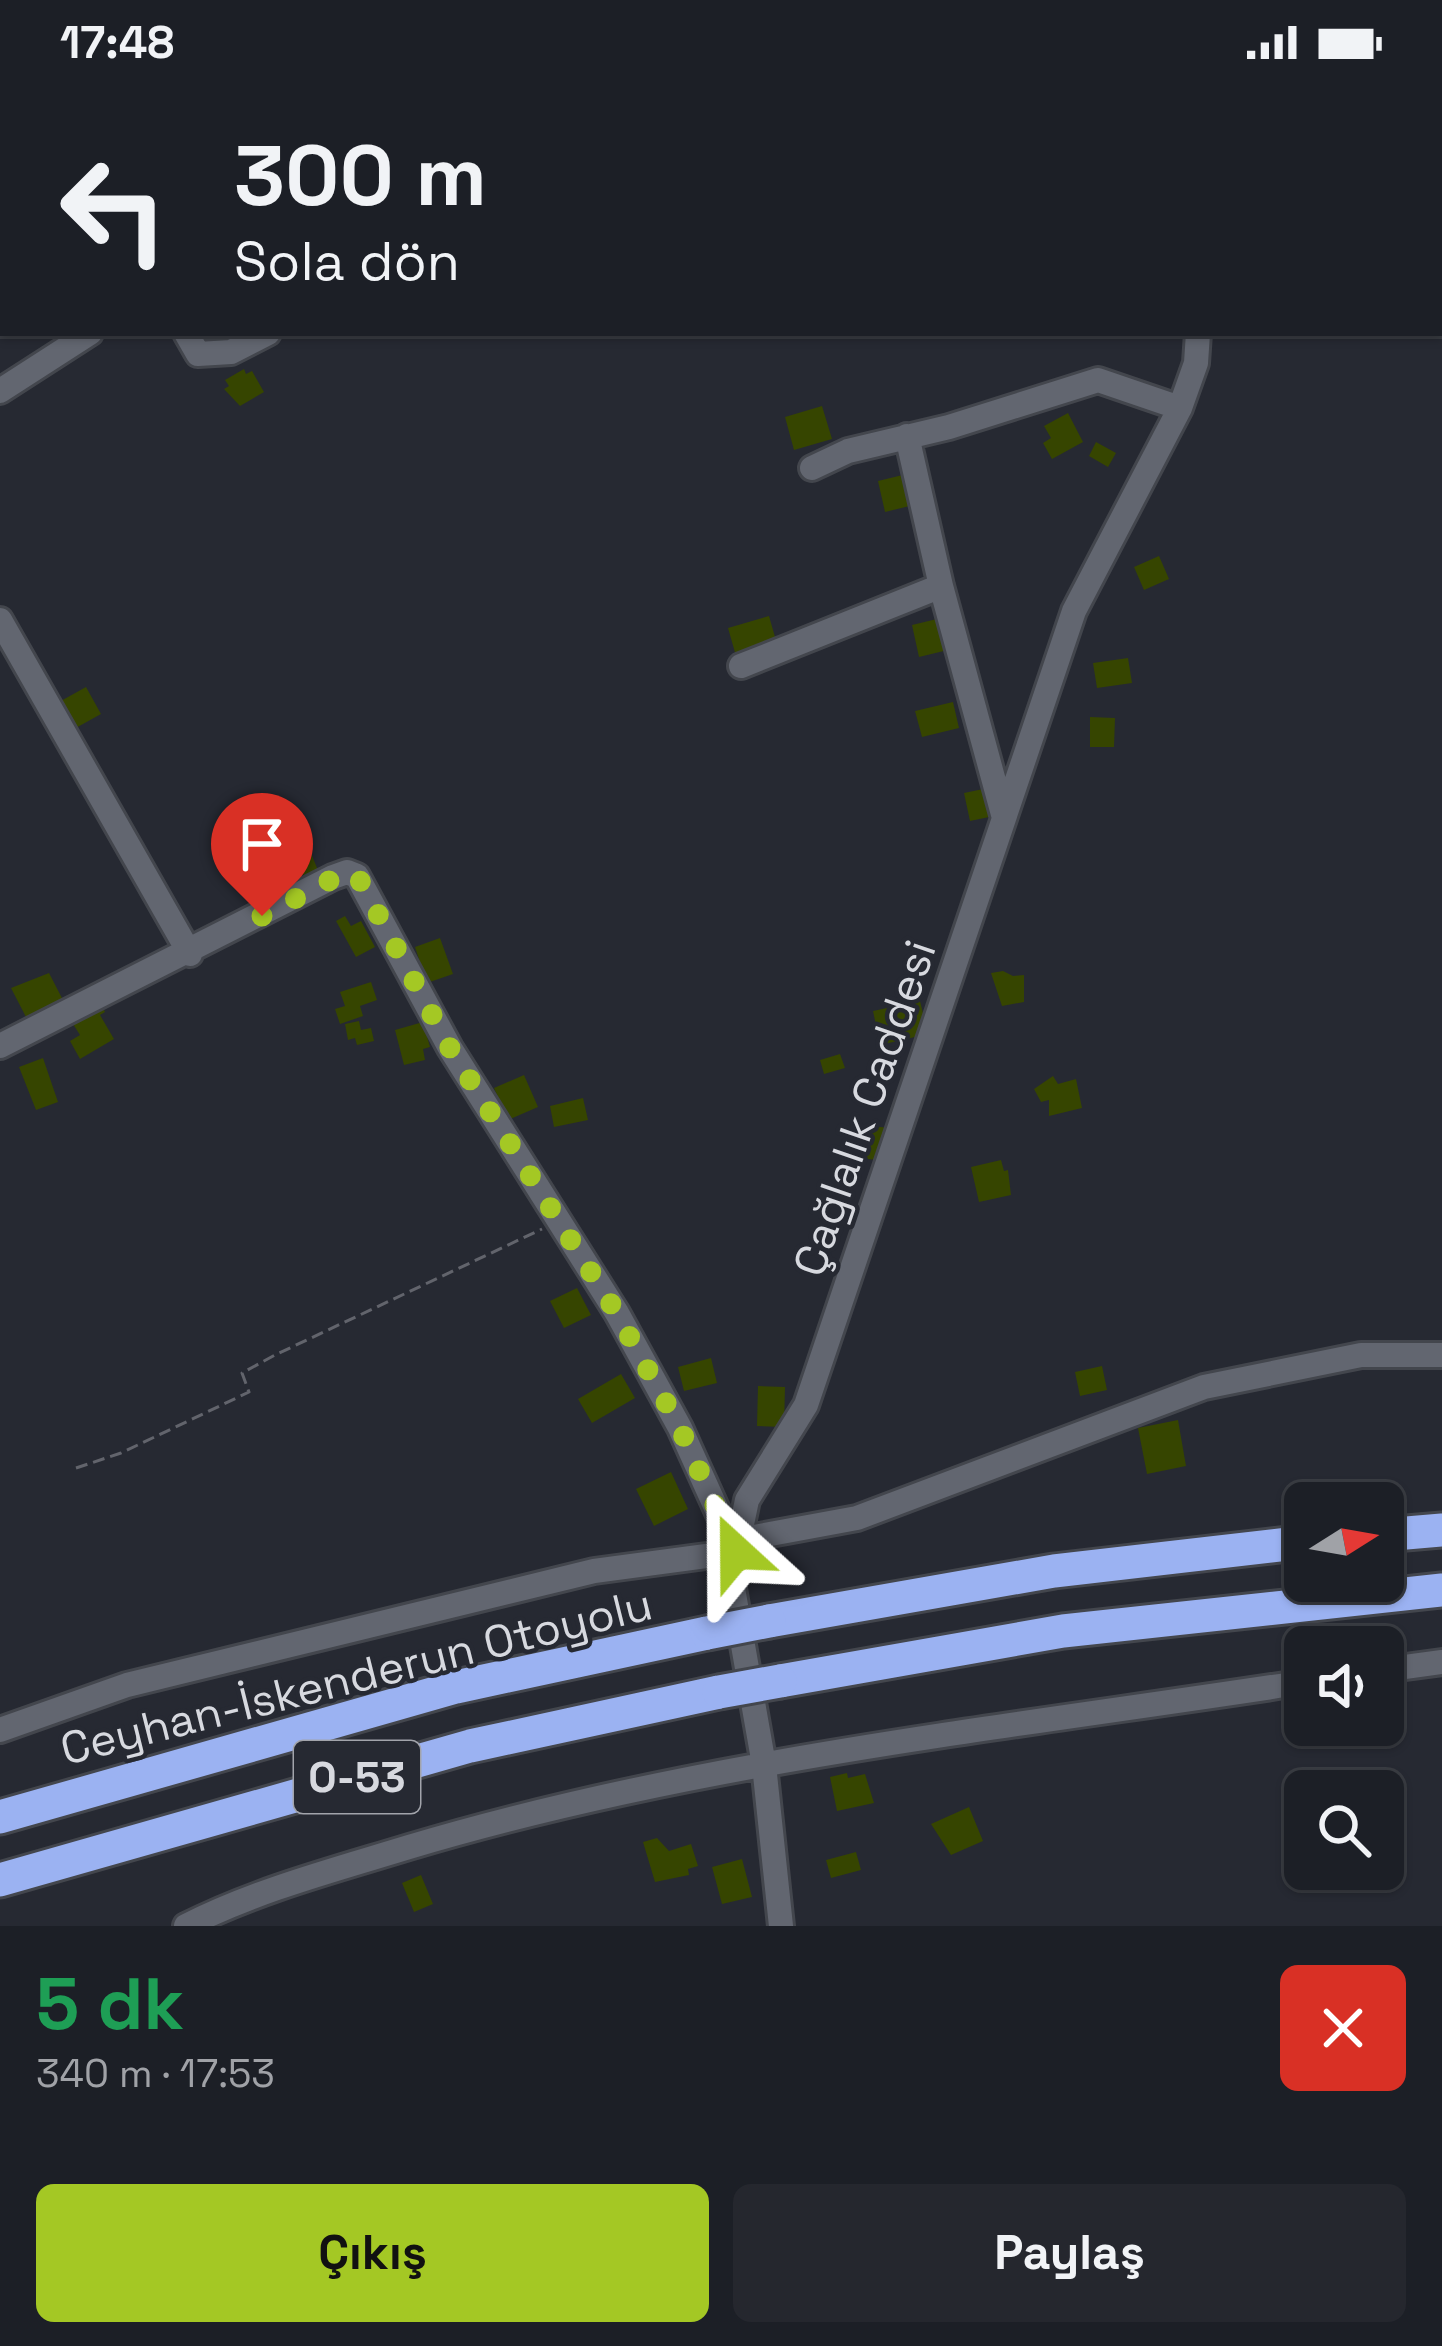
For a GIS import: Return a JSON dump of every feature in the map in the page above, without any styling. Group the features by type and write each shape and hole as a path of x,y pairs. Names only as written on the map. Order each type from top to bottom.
{"highway":[{"path":"1404,1533 1442,1530"},
{"name":"Ceyhan-İskenderun Otoyolu","path":"0,1816 456,1687 706,1633 1054,1571 1284,1544"},
{"name":"O-53","path":"0,1880 470,1746 718,1692 1063,1631 1442,1590"}],"street":[{"path":"0,391 85,336"},
{"path":"188,336 198,354 231,352 262,336"},
{"name":"Çağlalık Caddesi","path":"782,1926 764,1766 731,1577 747,1500 806,1405 1074,611 1180,408 1196,363 1198,336"},
{"path":"812,468 848,451 1097,380 1180,408"},
{"path":"908,436 941,586 1004,819"},
{"path":"742,666 941,586"},
{"path":"0,620 190,953"},
{"path":"0,1046 333,878 346,872 357,875 450,1048 560,1220 680,1428 737,1546"},
{"path":"0,1730 127,1685 594,1571 737,1546 857,1518 1204,1388 1361,1354 1442,1355"},
{"path":"1404,1667 1442,1662"},
{"path":"186,1926 273,1888 508,1818 764,1766 1284,1685"}],"path":[{"path":"76,1468 121,1453 249,1392 242,1373 275,1354 560,1220"}],"building":[{"path":"244,369 246,374 252,371 264,392 240,406 224,389 229,386 225,380"},
{"path":"822,406 832,439 794,450 785,417"},
{"path":"1068,413 1083,442 1052,459 1043,443 1051,438 1044,426"},
{"path":"1096,442 1116,453 1108,467 1089,456"},
{"path":"915,472 922,503 885,512 878,481"},
{"path":"1159,556 1169,579 1144,590 1134,567"},
{"path":"769,616 777,644 736,656 728,628"},
{"path":"941,618 948,650 919,657 912,625"},
{"path":"1128,658 1132,683 1097,688 1093,663"},
{"path":"86,687 101,714 74,729 59,702"},
{"path":"953,702 959,728 922,737 915,711"},
{"path":"1090,717 1115,718 1114,747 1090,747"},
{"path":"988,788 994,816 970,821 964,793"},
{"path":"307,843 321,878 307,884 293,849"},
{"path":"345,916 351,926 361,921 375,947 356,957 336,921"},
{"path":"440,938 453,974 427,983 415,947"},
{"path":"49,973 63,1000 27,1019 11,988"},
{"path":"991,973 1024,975 1024,1002 1002,1006"},
{"path":"371,982 377,1000 360,1006 363,1016 340,1024 335,1009 345,1006 340,992"},
{"path":"920,1001 928,1034 880,1045 873,1011"},
{"path":"103,1008 100,1015 114,1039 80,1059 70,1041 80,1035 73,1024"},
{"path":"359,1021 361,1030 371,1028 374,1041 357,1045 355,1038 348,1040 345,1024"},
{"path":"423,1022 430,1047 423,1049 425,1060 404,1065 395,1030"},
{"path":"840,1054 845,1068 824,1074 820,1060"},
{"path":"43,1058 58,1102 36,1110 19,1067"},
{"path":"524,1075 538,1107 508,1120 494,1088"},
{"path":"1053,1076 1058,1084 1076,1079 1082,1108 1049,1116 1049,1100 1041,1102 1034,1089"},
{"path":"583,1098 588,1120 554,1127 550,1106"},
{"path":"852,1124 890,1128 887,1161 849,1157"},
{"path":"1001,1160 1004,1171 1008,1170 1011,1195 979,1202 971,1167"},
{"path":"577,1288 591,1315 564,1328 550,1301"},
{"path":"711,1358 717,1383 684,1391 678,1367"},
{"path":"1102,1366 1107,1390 1080,1396 1075,1372"},
{"path":"621,1374 635,1398 592,1423 578,1399"},
{"path":"758,1386 785,1387 784,1427 757,1426"},
{"path":"1178,1420 1186,1466 1147,1474 1138,1428"},
{"path":"671,1472 688,1509 654,1526 636,1489"},
{"path":"847,1773 848,1778 865,1774 874,1803 837,1811 830,1777"},
{"path":"969,1807 983,1841 951,1855 931,1824"},
{"path":"657,1838 669,1851 691,1844 698,1866 688,1869 689,1875 655,1882 643,1842"},
{"path":"856,1852 861,1870 831,1878 826,1860"},
{"path":"742,1859 752,1897 722,1904 712,1867"},
{"path":"421,1875 433,1904 414,1912 402,1883"}],"route":[{"path":"262,916 346,872 357,875 450,1048 616,1312 680,1428 736,1552"}]}
